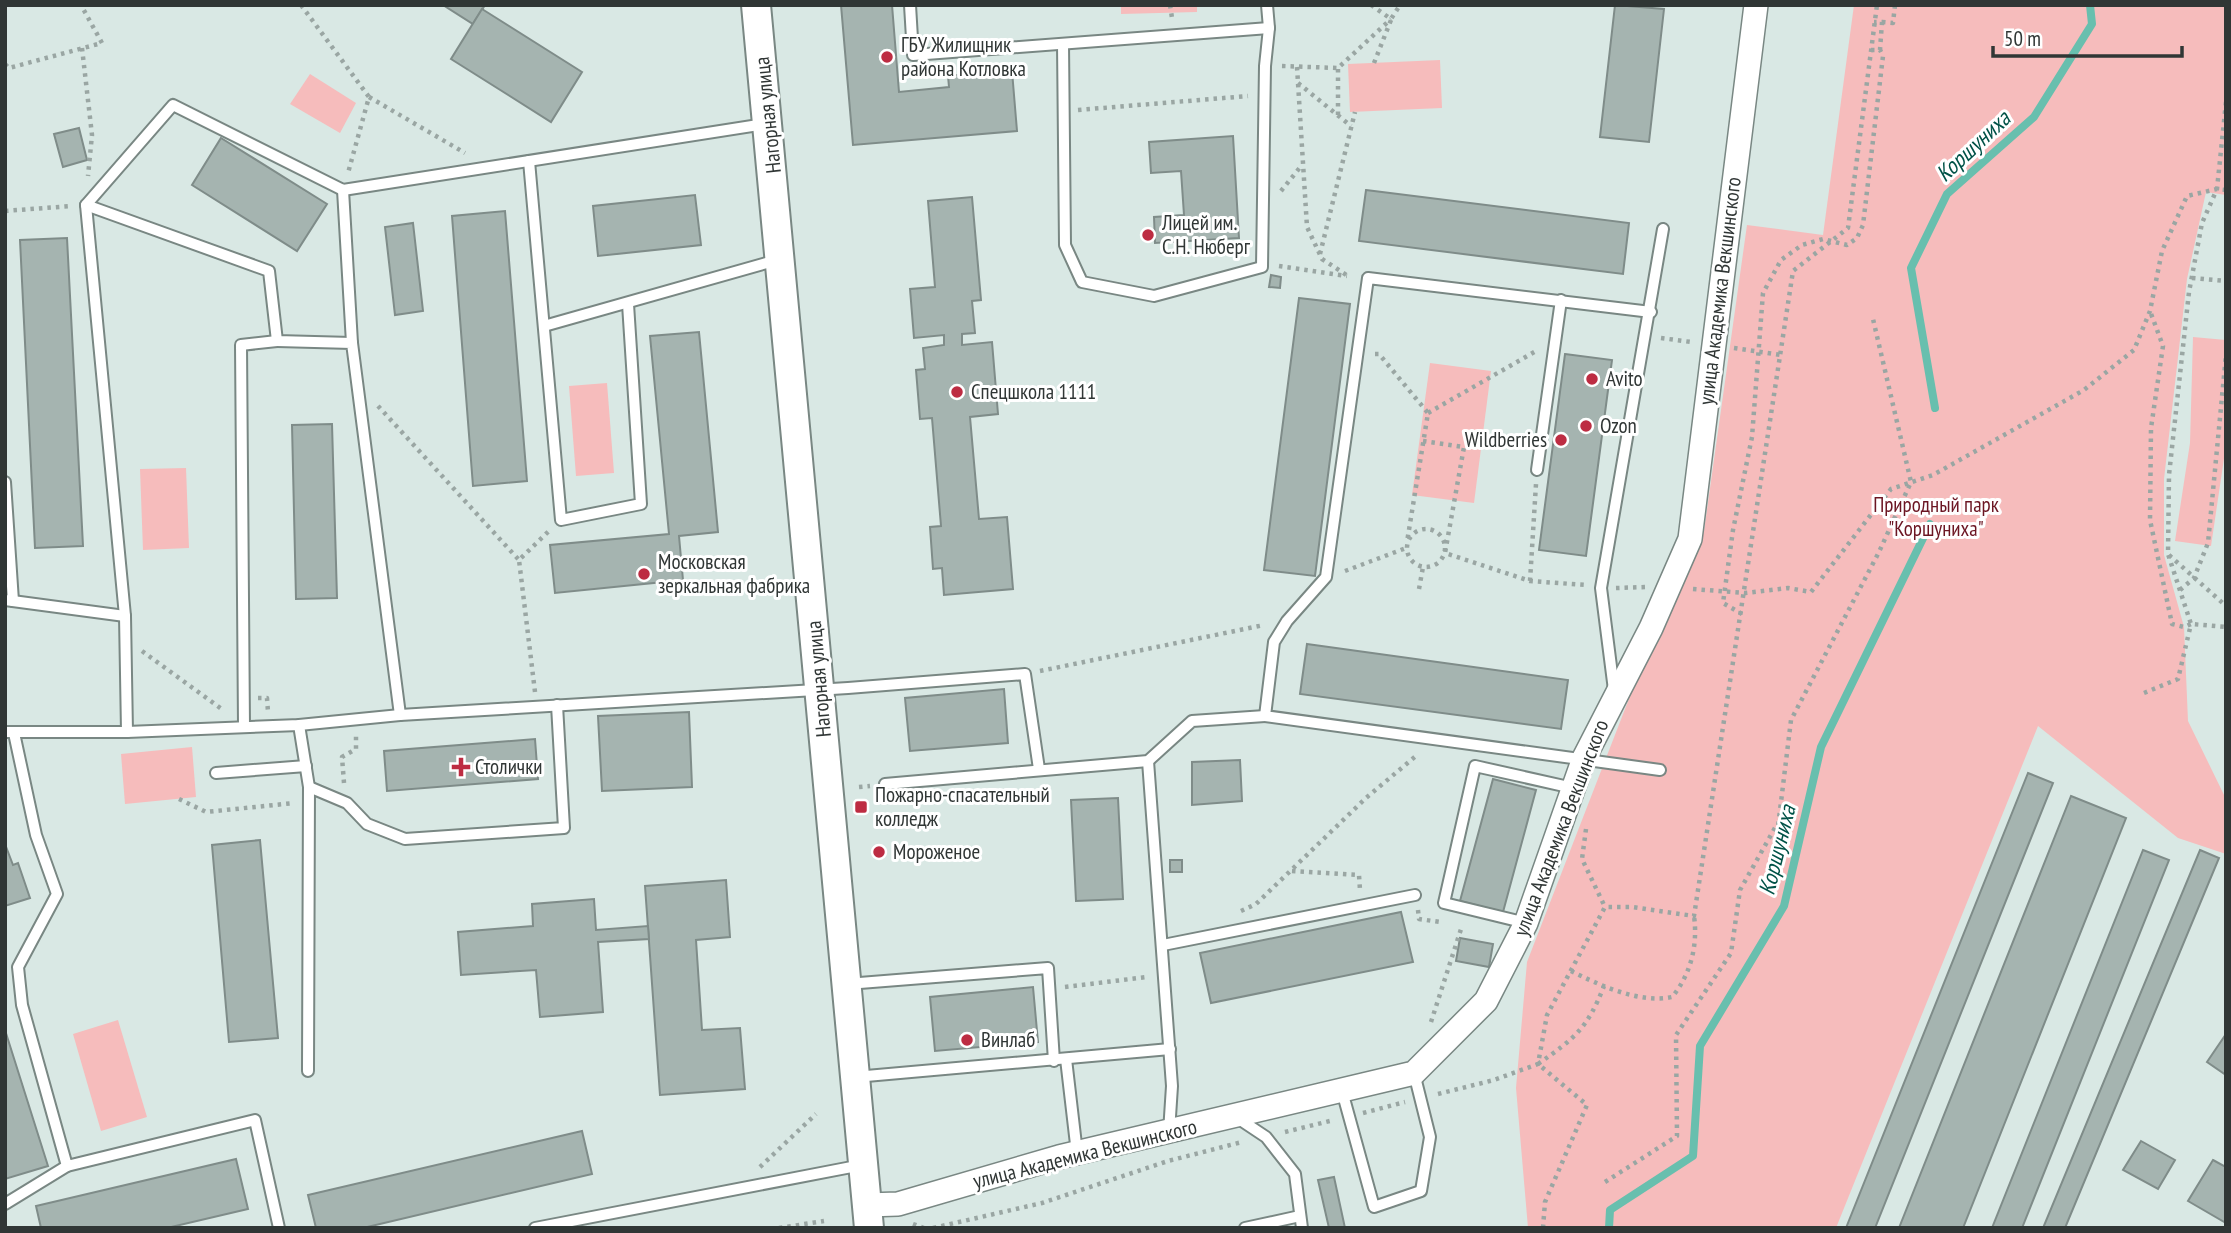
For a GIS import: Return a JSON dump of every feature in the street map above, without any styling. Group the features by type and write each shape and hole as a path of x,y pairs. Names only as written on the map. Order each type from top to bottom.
{"street":[{"name":"Нагорная улица","path":"756,5 782,259 853,1077 868,1217"},
{"name":"улица Академика Векшинского","path":"868,1217 898,1204 1077,1153 1414,1073 1486,1001 1526,923 1584,758 1615,693 1651,628 1690,539 1756,5"}],"lane":[{"path":"910,5 912,55 1269,28"},
{"path":"1063,44 1065,245 1082,282 1154,296 1262,267 1265,65 1269,28 1267,5"},
{"path":"127,732 125,616 86,205 173,105 343,190 768,124"},
{"path":"529,161 561,520 640,504 628,304"},
{"path":"343,190 352,343 400,715"},
{"path":"86,205 269,271 277,341"},
{"path":"1615,693 1601,588 1651,312 1663,229"},
{"path":"544,326 782,259"},
{"path":"1265,716 1274,642 1287,621 1326,578 1368,278 1651,312"},
{"path":"1537,470 1561,300"},
{"path":"244,726 241,345 277,341 352,343"},
{"path":"5,482 9,600 125,616"},
{"path":"67,1166 22,1005 18,967 57,894 36,835 10,732 127,732 299,725 400,715 848,688 1025,674 1039,769"},
{"path":"309,787 346,803 368,824 405,838 564,828 557,705"},
{"path":"885,784 1148,761 1192,721 1265,716 1660,770"},
{"path":"299,725 309,787 308,1071"},
{"path":"1148,761 1170,1049 1172,1086 1169,1133"},
{"path":"216,773 306,766"},
{"path":"1526,923 1444,903 1475,766 1573,788"},
{"path":"1163,945 1415,895"},
{"path":"5,970 18,967"},
{"path":"845,984 1048,968 1060,1060 1077,1153"},
{"path":"853,1077 1170,1049"},
{"path":"1342,1091 1374,1206 1421,1191 1430,1137 1414,1073"},
{"path":"1236,1117 1266,1136 1295,1174 1300,1199 1301,1222 1245,1228"},
{"path":"5,1204 67,1166 255,1120 279,1228"},
{"path":"536,1228 862,1165"}],"path":[{"path":"5,64 9,68 102,43 81,5"},
{"path":"301,5 369,97 489,167"},
{"path":"1170,5 1172,13"},
{"path":"1371,5 1391,19"},
{"path":"1374,63 1391,19 1400,5"},
{"path":"1571,971 1604,986 1642,996 1672,997 1686,980 1697,936 1694,916 1793,271 1847,228 1877,5"},
{"path":"1874,22 1893,23 1895,5"},
{"path":"1265,65 1338,68 1391,19"},
{"path":"1742,614 1723,603 1733,530 1752,437 1763,293 1781,260 1802,246 1823,239 1847,244 1857,237 1863,225 1883,56 1880,50 1882,22"},
{"path":"5,211 86,205 92,135 82,48"},
{"path":"1871,50 1880,50"},
{"path":"1262,261 1290,270 1349,276 1320,255 1307,228 1297,67"},
{"path":"1338,68 1338,116"},
{"path":"1298,83 1351,126"},
{"path":"1064,111 1266,95"},
{"path":"343,190 369,97"},
{"path":"2144,693 2178,679 2191,624 2168,554 2169,475 2192,278 2202,223 2217,189 2226,102"},
{"path":"1320,255 1354,112"},
{"path":"1278,194 1302,164"},
{"path":"1745,593 1787,588 1811,592 1892,489 1933,475 2084,390 2134,350 2150,311 2162,251 2187,196 2217,189 2226,190"},
{"path":"2192,278 2226,281"},
{"path":"2150,311 2163,346 2151,428 2150,520 2172,624 2184,627 2191,624 2226,627"},
{"path":"1771,884 1791,720 1879,552 1911,482 1873,319"},
{"path":"1427,413 1542,348 1554,348"},
{"path":"1357,355 1379,354 1427,413 1407,545 1413,563 1423,568 1439,563 1445,553 1464,447 1423,441"},
{"path":"2180,590 2194,578 2208,543 2226,355"},
{"path":"357,383 519,560 537,706"},
{"path":"2217,446 2225,448"},
{"path":"1530,581 1537,470"},
{"path":"519,560 561,520"},
{"path":"1326,578 1407,545 1416,532 1428,529 1440,535 1445,553"},
{"path":"1445,553 1530,581 1601,588"},
{"path":"2168,554 2226,606"},
{"path":"1419,589 1423,568"},
{"path":"1025,674 1287,621"},
{"path":"125,638 244,726"},
{"path":"346,803 342,757 356,749 355,719"},
{"path":"1221,933 1228,920 1256,904 1366,798 1436,738"},
{"path":"179,799 206,812 295,803 309,787"},
{"path":"1587,820 1582,859 1605,907"},
{"path":"1605,1182 1677,1136 1675,1035 1731,953 1740,890 1778,823"},
{"path":"1291,870 1359,875"},
{"path":"1605,907 1632,907 1694,916"},
{"path":"1538,1064 1547,1015 1605,907"},
{"path":"1427,1033 1462,926"},
{"path":"1049,988 1165,975"},
{"path":"933,1228 1042,1203 1168,1161 1494,1080 1538,1064 1573,1039 1591,1019 1604,986"},
{"path":"1538,1064 1587,1105 1545,1202 1544,1228"},
{"path":"737,1189 816,1114"},
{"path":"779,1228 824,1221"}],"green space":[{"path":"1121,5 1197,5 1197,12 1121,14"},
{"name":"Природный парк \"Коршуниха\"","path":"1854,5 2226,5 2226,195 2206,192 2187,279 2164,479 2164,555 2184,627 2188,721 2226,799 2226,854 2178,838 2038,726 1836,1228 1528,1228 1516,1088 1527,962 1632,691 1704,531 1747,225 1823,235"},
{"path":"1440,60 1442,108 1350,112 1348,64"},
{"path":"310,74 356,103 340,133 290,104"},
{"path":"2193,337 2226,340 2226,445 2211,546 2175,541 2190,443"},
{"path":"1430,363 1491,371 1474,503 1412,495"},
{"path":"607,383 614,473 576,476 569,386"},
{"path":"186,468 189,548 143,550 140,469"},
{"path":"192,747 196,797 125,804 121,754"},
{"path":"118,1020 147,1117 101,1131 73,1034"}],"building":[{"path":"443,5 485,5 473,24"},
{"path":"841,5 892,5 899,92 949,87 948,76 1012,71 1017,131 853,145"},
{"path":"1615,5 1664,9 1649,142 1600,137"},
{"path":"482,9 582,72 551,122 451,59"},
{"path":"79,128 87,160 63,167 54,134"},
{"path":"1233,136 1239,238 1155,243 1154,217 1184,215 1181,171 1151,173 1149,142"},
{"path":"221,138 327,204 297,251 192,185"},
{"path":"1366,190 1629,223 1623,274 1359,241"},
{"path":"695,195 701,245 598,256 593,206"},
{"name":"Спецшкола 1111","path":"972,197 981,300 972,301 975,333 962,334 962,345 992,342 998,414 970,417 979,519 1007,517 1013,589 944,595 942,568 933,569 930,527 941,526 932,418 920,419 916,370 925,369 923,348 944,345 944,335 914,338 910,289 935,287 928,201"},
{"path":"505,211 527,481 473,486 452,216"},
{"path":"413,223 423,311 395,315 385,227"},
{"path":"67,238 83,546 35,548 20,240"},
{"path":"1271,275 1281,277 1280,288 1269,287"},
{"path":"1299,298 1350,304 1315,576 1264,570"},
{"path":"699,332 718,532 679,536 683,580 555,593 550,545 669,534 650,336"},
{"path":"1565,354 1612,360 1586,556 1539,550"},
{"path":"332,424 337,598 296,599 292,425"},
{"path":"1307,644 1568,680 1561,729 1300,694"},
{"path":"1004,689 1008,743 910,751 905,698"},
{"path":"689,712 692,787 602,791 598,716"},
{"path":"535,739 538,779 387,791 384,751"},
{"path":"1240,760 1242,801 1192,805 1192,762"},
{"path":"2028,773 2053,783 1875,1228 1846,1228"},
{"path":"1493,779 1536,790 1503,912 1460,901"},
{"path":"2071,796 2126,818 1963,1228 1899,1228"},
{"path":"1118,798 1123,899 1076,901 1071,800"},
{"path":"260,840 278,1038 229,1042 212,845"},
{"path":"5,844 13,865 18,863 30,898 5,906"},
{"path":"2143,850 2169,860 2022,1228 1992,1228"},
{"path":"2200,850 2219,858 2065,1228 2043,1228"},
{"path":"1170,860 1182,860 1182,872 1170,872"},
{"path":"726,880 730,937 696,940 702,1030 740,1028 745,1089 660,1095 645,886"},
{"path":"594,899 596,930 648,926 649,939 598,942 603,1012 540,1017 536,970 461,975 458,932 533,926 532,904"},
{"path":"1401,912 1413,962 1211,1003 1200,953"},
{"path":"1460,938 1493,944 1489,967 1456,961"},
{"path":"1033,987 1038,1042 935,1051 930,997"},
{"path":"5,1030 48,1166 5,1179"},
{"path":"2226,1034 2226,1075 2207,1062"},
{"path":"582,1131 592,1174 363,1228 316,1228 308,1195"},
{"path":"2141,1141 2175,1160 2158,1189 2123,1170"},
{"path":"236,1159 248,1209 167,1228 41,1228 36,1206"},
{"path":"2213,1160 2226,1167 2226,1223 2188,1201"},
{"path":"1334,1177 1345,1228 1329,1228 1318,1180"}],"waterway":[{"name":"Коршуниха","path":"1935,408 1911,268 1947,194 2034,117 2092,24 2090,5"},
{"name":"Коршуниха","path":"1609,1228 1610,1210 1693,1156 1700,1046 1784,906 1821,747 1930,524"}],"place":[{"name":"ГБУ Жилищник района Котловка","path":"887,57"},
{"name":"Лицей им. С.Н. Нюберг","path":"1148,235"},
{"name":"Avito","path":"1592,379"},
{"name":"Спецшкола 1111","path":"957,392"},
{"name":"Ozon","path":"1586,426"},
{"name":"Wildberries","path":"1561,440"},
{"name":"Московская зеркальная фабрика","path":"644,574"},
{"name":"Столички","path":"461,767"},
{"name":"Пожарно-спасательный колледж","path":"861,807"},
{"name":"Мороженое","path":"879,852"},
{"name":"Винлаб","path":"967,1040"}]}
